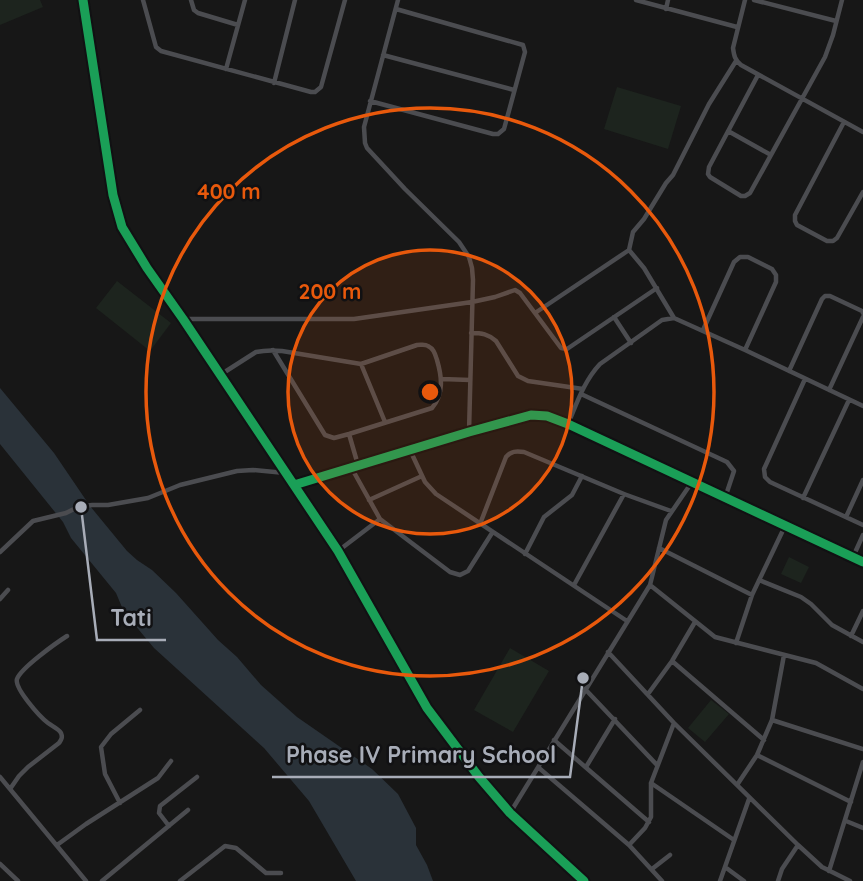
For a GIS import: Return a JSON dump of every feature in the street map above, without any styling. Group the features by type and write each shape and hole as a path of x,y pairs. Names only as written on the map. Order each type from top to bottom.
{"street":[{"path":"83,0 113,195 122,227 338,551 427,708 510,813 584,881"},
{"path":"143,0 158,50 306,92 315,92 321,88 345,0"},
{"path":"191,0 198,13 238,25"},
{"path":"226,69 245,0"},
{"path":"274,83 295,0"},
{"path":"398,0 370,101 364,133 367,148 405,190 459,242 469,257 472,268 469,432"},
{"path":"636,0 737,27"},
{"path":"666,9 668,0"},
{"path":"745,0 733,48 736,61 863,132"},
{"path":"754,0 836,21"},
{"path":"758,75 709,167 708,174 741,196 750,193 825,57 842,0"},
{"path":"370,101 498,134 504,129 525,52 523,45 396,9"},
{"path":"383,55 514,90"},
{"path":"674,318 644,268 629,250 631,236 673,174 709,104 736,61"},
{"path":"844,122 795,215 795,221 797,225 827,241 833,241 863,192"},
{"path":"728,131 771,155"},
{"path":"535,313 629,250"},
{"path":"703,330 734,262 740,257 748,257 772,269 776,282 746,350"},
{"path":"183,319 354,319 472,302 515,290 561,348 567,349 657,288"},
{"path":"789,370 825,296 862,311 863,315 830,390"},
{"path":"614,317 631,343"},
{"path":"568,424 582,391 600,364 662,320 674,318 863,406"},
{"path":"471,333 492,337 518,376 528,381 582,391 727,462 734,471 725,498"},
{"path":"220,375 256,352 273,350 361,364 426,344 435,353 442,379 436,404 432,408 334,438 325,435 273,350"},
{"path":"361,364 385,422"},
{"path":"442,379 470,380"},
{"path":"805,379 764,469 765,477 770,482 863,525"},
{"path":"803,498 849,400"},
{"path":"293,485 531,415 547,416 863,562"},
{"path":"349,435 358,465"},
{"path":"410,450 422,476 436,495 627,621"},
{"path":"480,525 506,457 518,451 671,511"},
{"path":"351,467 380,519 450,572 460,575 468,571 492,533"},
{"path":"0,552 33,521 66,513 78,507 148,498 180,485 237,471 286,473"},
{"path":"369,500 422,476"},
{"path":"525,554 544,517 572,495 582,476"},
{"path":"846,517 863,480"},
{"path":"510,813 650,585 666,520 692,482"},
{"path":"574,585 624,494"},
{"path":"338,551 380,519"},
{"path":"736,643 752,595 785,526"},
{"path":"853,557 863,535"},
{"path":"659,548 752,595"},
{"path":"759,580 801,597 832,625 863,642"},
{"path":"650,585 715,637 816,663 863,689"},
{"path":"0,599 8,590"},
{"path":"851,636 863,611"},
{"path":"648,694 695,622"},
{"path":"10,789 19,776 59,743 62,736 61,732 44,720 18,689 16,681 51,645 67,636"},
{"path":"608,653 797,845 829,872 850,881"},
{"path":"737,785 757,755 772,720 784,655"},
{"path":"672,660 764,740"},
{"path":"585,689 657,765"},
{"path":"120,803 105,774 101,747 111,734 140,710"},
{"path":"586,767 615,719"},
{"path":"772,720 863,749"},
{"path":"629,845 649,822 652,811 651,783 674,723"},
{"path":"554,740 649,822"},
{"path":"757,755 852,802"},
{"path":"57,845 158,778 171,761"},
{"path":"829,872 863,762"},
{"path":"539,768 629,845 662,881"},
{"path":"169,826 159,813 160,806 198,776"},
{"path":"0,777 86,881"},
{"path":"651,783 734,840"},
{"path":"720,881 749,799"},
{"path":"102,881 188,810"},
{"path":"846,821 863,828"},
{"path":"780,880 782,869 797,845"},
{"path":"180,881 225,846 236,848 265,873 281,873"},
{"path":"652,869 670,855"},
{"path":"0,864 18,881"},
{"path":"724,867 744,881"}],"shaded area":[{"path":"0,0 40,0 43,7 0,25"},
{"path":"617,87 681,106 668,149 604,129"},
{"path":"117,281 171,323 150,351 96,308"},
{"path":"0,388 54,453 90,506 127,551 176,593 261,685 297,717 372,769 398,794 416,828 416,845 433,881 356,881 309,801 264,748 154,648 124,612 116,593 71,538 63,522 0,444"},
{"path":"789,557 809,567 801,583 781,574"},
{"path":"510,648 549,671 513,732 474,710"},
{"path":"711,700 729,714 705,742 688,728"}],"cycle path":[{"path":"83,0 113,195 122,227 338,551 427,708 510,813 584,881"},
{"path":"294,485 531,415 547,416 863,562"}],"place":[{"name":"Tati","path":"81,507"},
{"name":"Phase IV Primary School","path":"583,678"}]}
